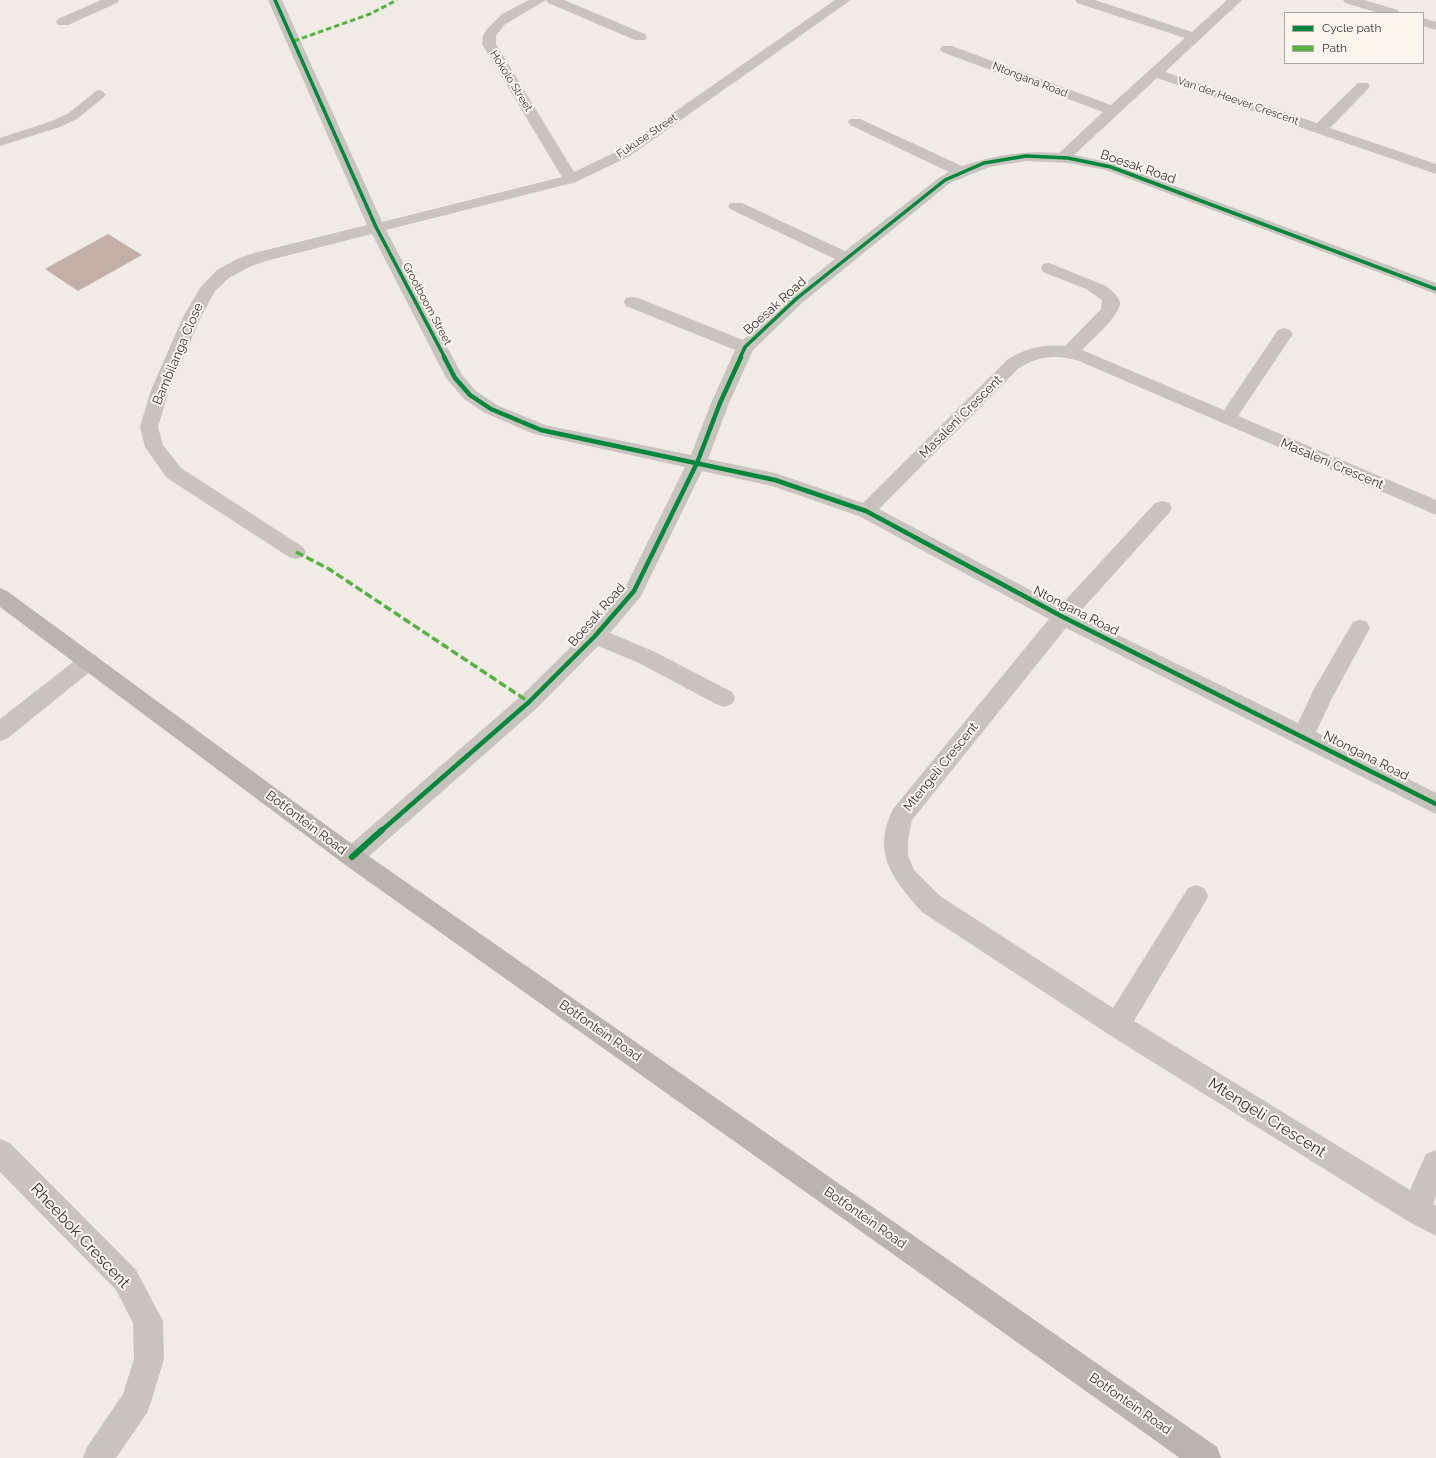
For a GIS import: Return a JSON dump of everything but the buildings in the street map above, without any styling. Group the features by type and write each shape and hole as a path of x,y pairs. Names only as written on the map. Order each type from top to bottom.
{"main road":[{"name":"Botfontein Road","path":"0,596 90,661 352,857 1206,1458"}],"street":[{"path":"63,22 112,0"},
{"name":"Grootboom Street","path":"275,0 376,227 455,378 470,395 491,409 541,430 697,463"},
{"name":"Hokolo Street","path":"539,0 497,24 489,34 489,44 571,179"},
{"path":"553,0 640,37"},
{"path":"1082,0 1195,37"},
{"path":"1063,157 1235,0"},
{"path":"1350,0 1390,12"},
{"name":"Fukuse Street","path":"376,227 571,179 625,153 841,1"},
{"path":"1424,22 1436,26"},
{"name":"Ntongana Road","path":"947,49 1113,111"},
{"name":"Van der Heever Crescent","path":"1155,73 1436,168"},
{"path":"1320,129 1363,86"},
{"path":"855,122 960,172"},
{"name":"Boesak Road","path":"352,857 529,702 595,636 634,590 697,463 720,403 745,347 796,299 848,259 944,180 981,163 1012,157 1063,157 1090,161 1111,167 1436,288"},
{"path":"736,206 848,259"},
{"name":"Bambilanga Close","path":"296,552 174,472 154,447 149,427 160,390 192,317 208,288 222,274 243,263 260,257 376,227"},
{"path":"1049,268 1100,290 1110,298 1111,305 1109,311 1070,352"},
{"name":"Boesak Road","path":"632,302 745,347"},
{"path":"1227,419 1284,334"},
{"name":"Masaleni Crescent","path":"866,511 1022,358 1047,351 1070,352 1436,508"},
{"name":"Ntongana Road","path":"697,463 775,480 866,511 1063,617 1436,804"},
{"name":"Ntongana Road","path":"1063,617 1162,508"},
{"name":"Mtengeli Crescent","path":"1063,617 901,816 896,840 896,856 906,877 931,904 1117,1025 1426,1216 1436,1164"},
{"name":"Ntongana Road","path":"1303,736 1322,695 1360,628"},
{"path":"595,636 646,657 724,698"},
{"path":"0,732 90,661"},
{"path":"1117,1025 1196,896"},
{"name":"Rheebok Crescent","path":"0,1153 126,1280 148,1321 149,1359 136,1402 98,1458"}],"lane":[{"path":"0,142 32,133 67,119 100,94"}],"marked path":[{"path":"294,41 370,14 397,0"},
{"path":"296,552 329,569 529,702"}],"cycle path":[{"path":"275,0 376,227 455,378 470,395 491,409 541,430 775,480 866,511 1063,617 1436,804"},
{"path":"352,857 529,702 595,636 634,591 697,463 720,403 745,347 796,299 945,180 964,170 1005,158 1026,156 1068,158 1111,167 1436,289"}]}
